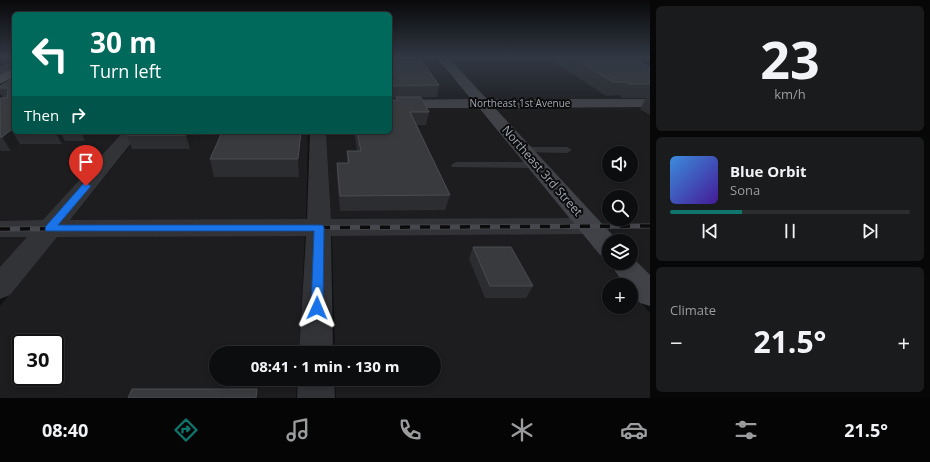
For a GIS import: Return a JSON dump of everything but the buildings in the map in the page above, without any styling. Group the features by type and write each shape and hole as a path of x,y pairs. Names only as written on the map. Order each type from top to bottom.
{"main road":[{"path":"0,94 12,87"}],"street":[{"name":"Northeast 3rd Street","path":"460,77 602,240"},
{"name":"Northeast 1st Avenue","path":"392,104 650,103"},
{"path":"0,287 130,134"},
{"path":"316,346 319,227 318,134"},
{"path":"0,229 590,226"},
{"path":"628,270 650,294"},
{"path":"316,386 316,398"}],"lane":[{"path":"456,166 530,158 567,150"}],"shaded area":[{"path":"392,77 452,77 472,100 392,101"},
{"path":"466,77 650,77 650,100 488,100"},
{"path":"477,106 570,218 331,220 326,134 392,134 392,107"},
{"path":"493,106 650,106 650,278 638,265 638,234 610,234 602,226 638,226 638,190 602,190 602,226"},
{"path":"0,109 12,129 12,134 121,134 43,221 0,221"},
{"path":"139,134 308,134 306,220 69,221"},
{"path":"583,234 602,257 602,270 613,270 620,278 602,278 602,314 638,314 638,299 650,313 650,398 336,398 335,386 441,386 441,346 335,346 332,235"},
{"path":"305,235 299,346 209,346 209,386 297,386 296,398 0,398 0,306 56,237"},
{"path":"0,237 29,237 0,270"}],"railway":[{"path":"0,229 650,226"}],"route":[{"path":"86,186 50,229 319,227 317,308"}]}
